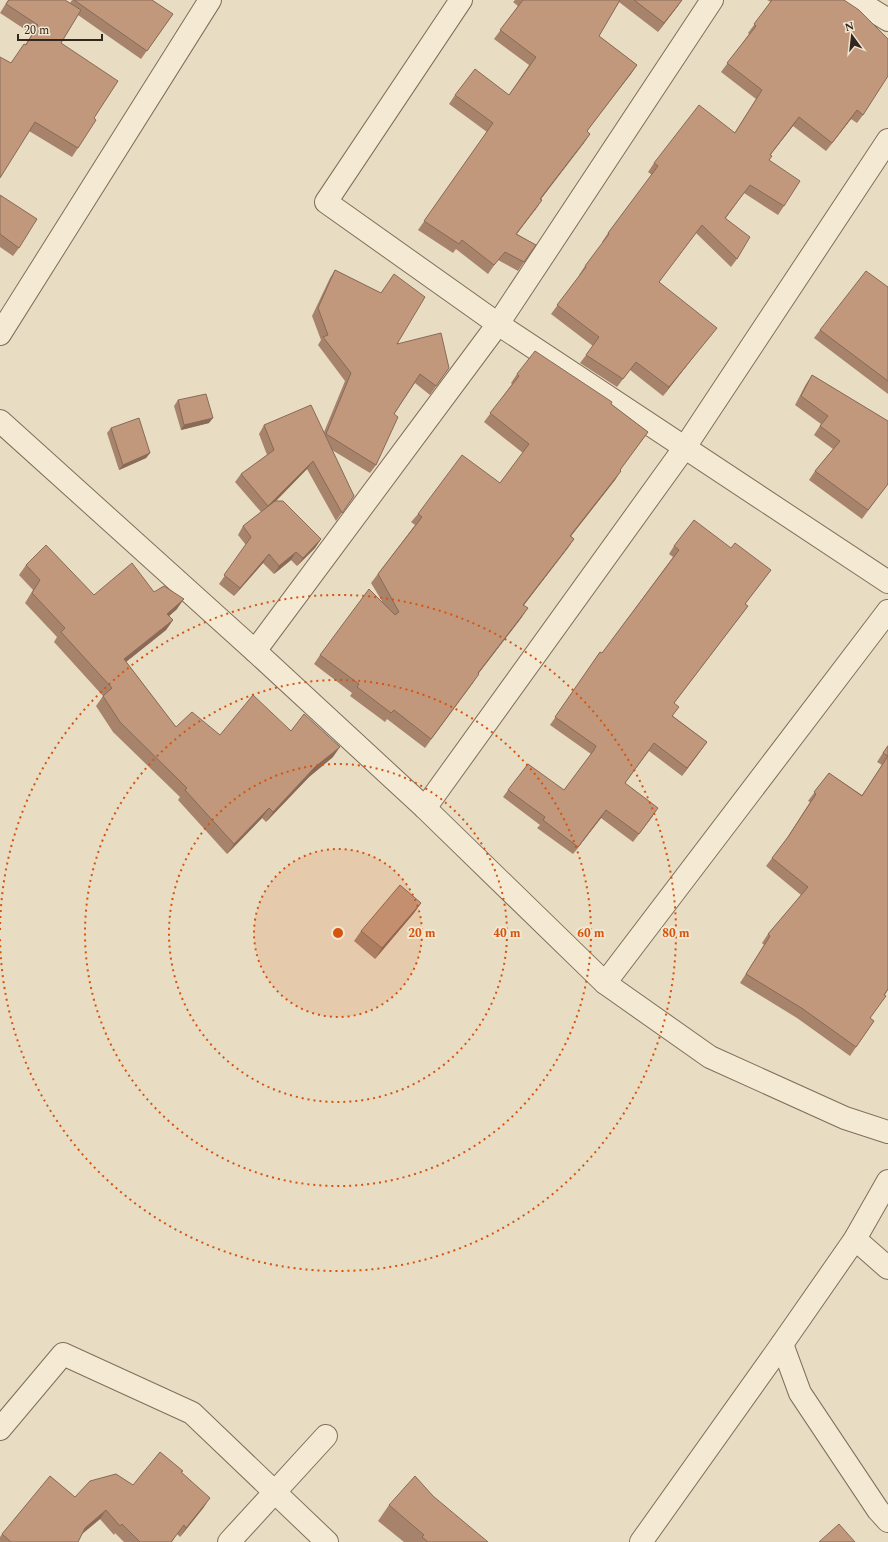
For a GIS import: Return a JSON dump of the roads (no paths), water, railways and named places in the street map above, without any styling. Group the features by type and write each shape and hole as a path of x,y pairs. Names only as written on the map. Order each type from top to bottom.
{"street":[{"path":"0,334 210,0"},
{"path":"461,0 326,202 498,324 888,582"},
{"path":"255,651 498,324 712,0"},
{"path":"856,0 888,20"},
{"path":"425,808 685,447 888,140"},
{"path":"0,420 255,651 425,808 605,983 710,1057 845,1118 888,1132"},
{"path":"605,983 888,611"},
{"path":"641,1542 855,1239 888,1180"},
{"path":"855,1239 888,1268"},
{"path":"782,1344 800,1393 878,1510 888,1521"},
{"path":"0,1429 63,1354 192,1413 327,1542"},
{"path":"229,1542 326,1436"}]}
